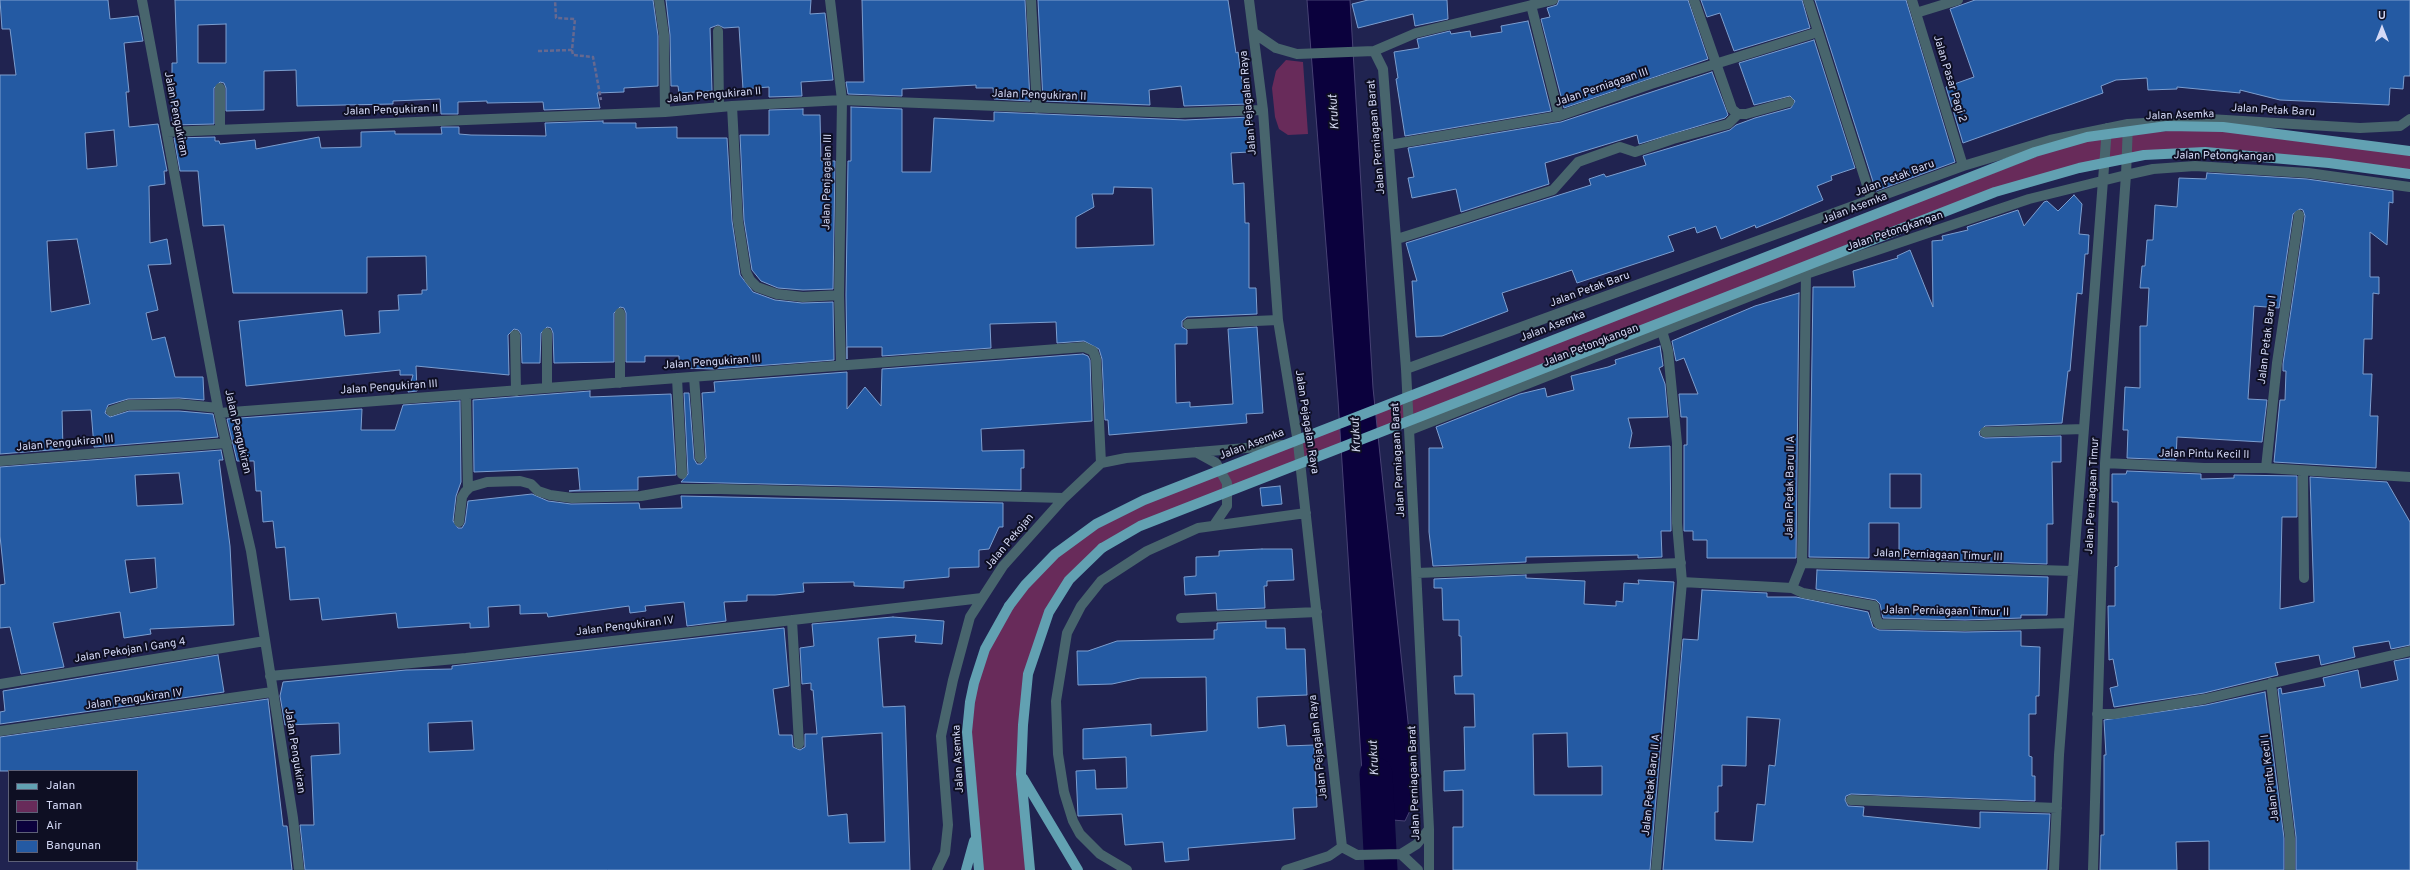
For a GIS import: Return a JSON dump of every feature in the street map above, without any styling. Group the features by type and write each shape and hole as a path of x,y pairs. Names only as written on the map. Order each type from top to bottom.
{"main road":[{"name":"Jalan Asemka","path":"979,870 967,732 974,683 985,649 1009,606 1025,585 1055,554 1096,524 1124,509 2036,152 2087,137 2167,126 2223,127 2410,151"},
{"path":"1030,870 1021,774 1023,725 1028,674 1049,612 1069,580 1102,548 1140,526 1995,192 2079,168 2144,155 2205,152 2330,163 2410,174"},
{"path":"1021,774 1078,870"},
{"path":"966,870 975,836"}],"street":[{"name":"Jalan Pengukiran","path":"142,0 219,411 251,551 293,818 299,870"},
{"path":"658,0 664,35 666,112"},
{"name":"Jalan Penjagalan III","path":"830,0 842,100 839,295 841,365"},
{"path":"1031,0 1037,108"},
{"name":"Jalan Pejagalan Raya","path":"1249,0 1263,110 1278,320 1298,443 1342,847"},
{"path":"1254,33 1276,48 1297,54 1374,51 1416,33 1513,5 1531,5 1553,0"},
{"path":"1694,0 1715,64 1732,109 1738,114 1746,114 1789,102"},
{"path":"1808,0 1872,201"},
{"name":"Jalan Pasar Pagi 2","path":"1912,0 1963,166"},
{"path":"1916,13 1958,0"},
{"path":"1531,5 1559,116"},
{"path":"718,31 719,107"},
{"name":"Jalan Perniagaan III","path":"1389,145 1559,116 1715,64 1818,32"},
{"name":"Jalan Perniagaan Barat","path":"1374,51 1383,69 1406,369 1429,829 1429,870"},
{"path":"220,88 220,130"},
{"name":"Jalan Pengukiran II","path":"167,132 666,112 732,106 842,100 1178,113 1263,110"},
{"path":"732,106 738,221 746,272 750,280 757,287 777,294 802,297 839,295"},
{"path":"1397,239 1553,190 1578,162 1620,148 1635,152 1673,139 1728,124 1738,114"},
{"name":"Jalan Petak Baru","path":"1406,369 1872,201 1963,166 2050,140 2128,124 2210,119 2360,128 2400,126 2410,119"},
{"name":"Jalan Perniagaan Timur","path":"2093,870 2105,463 2126,175 2128,124"},
{"name":"Jalan Perniagaan Timur","path":"2054,870 2069,623 2107,128"},
{"name":"Jalan Petongkangan","path":"1410,430 1806,274 2029,199 2126,175 2175,166 2210,167 2308,173 2410,187"},
{"name":"Jalan Petak Baru I","path":"2266,468 2277,363 2299,215"},
{"name":"Jalan Petak Baru II A","path":"1792,588 1802,564 1806,274"},
{"path":"620,313 620,383"},
{"path":"1188,324 1278,320"},
{"name":"Jalan Petak Baru II A","path":"1656,870 1682,582 1677,523 1677,443 1668,352 1662,331"},
{"path":"547,333 547,388"},
{"path":"515,335 516,390"},
{"name":"Jalan Pengukiran III","path":"111,411 128,405 179,404 219,411 466,395 1076,347 1089,348 1093,351 1096,359 1101,463"},
{"path":"694,377 700,458"},
{"path":"677,378 682,474"},
{"path":"466,395 468,489"},
{"path":"1985,432 2084,429"},
{"name":"Jalan Pengukiran III","path":"0,461 227,443"},
{"path":"1101,463 1126,458 1298,443"},
{"path":"1196,452 1216,463 1228,483 1227,506 1214,525"},
{"name":"Jalan Pekojan","path":"937,870 945,853 948,825 941,736 962,639 970,616 1003,566 1064,498 1101,463"},
{"name":"Jalan Pintu Kecil II","path":"2105,463 2204,468 2266,468 2410,477"},
{"path":"2303,471 2304,578"},
{"path":"459,522 462,497 468,489 487,482 520,480 530,484 538,491 550,495 572,498 641,496 680,489 720,489 1064,498"},
{"path":"1127,870 1104,858 1080,834 1073,821 1064,792 1058,754 1056,701 1067,633 1081,606 1101,581 1147,551 1198,528 1306,512"},
{"path":"1417,573 1681,564"},
{"name":"Jalan Perniagaan Timur III","path":"1802,564 2073,571"},
{"path":"1682,582 1792,588"},
{"name":"Jalan Perniagaan Timur II","path":"1792,588 1803,593 1874,606 1876,618 1879,624 1965,626 2069,623"},
{"name":"Jalan Pengukiran IV","path":"270,676 466,658 982,598"},
{"path":"1181,618 1317,612"},
{"path":"792,620 799,744"},
{"name":"Jalan Pekojan I Gang 4","path":"0,684 265,641"},
{"path":"2097,714 2162,706 2410,651"},
{"name":"Jalan Pintu Kecil I","path":"2271,683 2290,838 2290,870"},
{"name":"Jalan Pengukiran IV","path":"0,731 272,692"},
{"path":"1850,800 2057,808"},
{"path":"1286,870 1328,856 1342,847 1357,855 1398,854 1417,844 1429,829"},
{"path":"1398,854 1418,870"}],"path":[{"path":"555,0 556,18 575,19 572,50 573,55 593,57 604,114"},
{"path":"538,51 572,50"}],"green space":[{"path":"1286,60 1303,62 1308,134 1288,135 1279,129 1275,117 1272,88 1276,71"},
{"path":"2223,127 2410,151 2410,175 2205,152 2144,155 1995,192 1140,526 1102,548 1048,613 1028,674 1021,774 1030,870 979,870 967,732 974,683 1009,606 1055,554 1144,500 2087,137"}],"water":[{"path":"1307,0 1350,0 1373,388 1416,798 1405,821 1368,818 1364,804 1338,400"}],"building":[{"path":"0,0 108,0 110,19 138,16 143,41 124,43 129,92 126,92 129,127 158,124 167,171 164,171 165,184 149,186 150,243 167,239 171,264 148,265 158,310 146,313 152,340 165,337 175,377 203,377 204,400 179,398 128,399 108,405 105,413 110,417 129,411 179,411 213,414 218,437 94,447 91,410 62,411 63,449 0,454 0,75 16,75 10,29 2,29","holes":["114,130 117,166 87,169 85,133","77,239 90,304 51,312 47,241"]},
{"path":"175,0 653,0 658,36 658,86 624,88 624,92 597,93 600,108 544,110 543,102 458,102 458,114 441,114 440,99 393,101 393,104 297,106 296,70 264,71 264,110 226,111 226,88 224,83 220,82 214,88 214,124 172,125 172,63 177,63","holes":["226,24 226,63 198,63 198,25"]},
{"path":"666,0 811,0 810,14 825,13 833,80 801,82 802,96 769,97 769,87 743,89 739,27 724,28 718,25 710,28 712,91 679,93 678,86 671,86 670,35"},
{"path":"862,0 1025,0 1030,101 994,99 993,88 976,88 976,85 902,89 902,96 848,94 846,82 864,82"},
{"path":"1038,0 1228,0 1236,53 1238,52 1242,82 1246,81 1249,104 1184,106 1181,86 1149,90 1150,105 1043,101"},
{"path":"1368,0 1447,0 1448,19 1415,26 1413,14 1358,28 1352,4"},
{"path":"1559,0 1688,0 1708,59 1564,108 1541,19 1550,17 1547,8 1557,5"},
{"path":"1701,0 1802,0 1810,28 1734,51 1720,13 1707,17"},
{"path":"1815,0 1906,0 1955,162 1876,191"},
{"path":"1975,0 2410,0 2410,76 2404,76 2403,89 2390,88 2389,105 2280,100 2240,90 2240,93 2177,87 2177,89 2148,90 2147,78 2116,80 2101,86 2103,93 1963,143 1946,87 1974,77 1950,9"},
{"path":"1528,21 1551,111 1405,136 1396,79 1398,78 1394,52 1419,48 1417,39 1450,31 1451,34 1470,31 1471,37 1502,32 1501,26"},
{"path":"1814,40 1855,168 1831,176 1832,180 1817,186 1823,200 1756,228 1755,225 1721,239 1716,226 1697,233 1695,227 1668,236 1674,251 1577,283 1572,270 1502,293 1508,311 1442,336 1416,337 1412,281 1417,281 1406,243 1591,185 1589,179 1604,174 1606,177 1646,165 1643,156 1730,130 1736,125 1755,118 1791,108 1795,101 1790,96 1754,105 1739,63"},
{"path":"1712,72 1728,115 1725,118 1639,144 1637,135 1545,163 1549,184 1461,212 1456,189 1412,198 1408,178 1414,177 1408,148 1561,122"},
{"path":"851,107 902,109 902,172 931,172 934,118 994,121 994,112 1185,120 1251,117 1252,123 1248,123 1249,152 1231,153 1233,184 1244,183 1245,223 1249,223 1249,288 1256,288 1257,314 1187,317 1182,321 1182,327 1187,330 1187,344 1175,344 1176,403 1190,402 1190,407 1233,404 1228,329 1257,327 1263,413 1246,414 1247,423 1109,435 1108,420 1105,420 1102,359 1099,349 1084,341 1057,343 1056,322 990,324 991,348 882,356 882,347 847,347 847,359 846,295 848,161 851,161","holes":["1114,187 1152,188 1154,245 1076,248 1076,217 1094,207 1092,194 1113,194"]},
{"path":"803,109 803,115 820,115 821,161 835,161 833,289 803,290 778,288 761,281 752,270 744,220 740,135 769,135 769,110"},
{"path":"603,121 603,123 636,123 636,128 677,127 677,138 727,138 732,221 740,275 753,292 775,300 802,303 833,302 834,360 714,369 679,368 679,356 645,356 645,362 626,362 626,313 624,308 620,307 614,313 614,362 554,363 553,333 551,328 547,327 541,333 540,363 522,363 521,334 518,330 514,329 508,335 509,375 416,366 417,391 408,392 413,375 400,375 400,370 246,386 239,321 342,310 345,336 380,333 379,311 399,310 398,295 422,294 422,290 427,290 426,256 367,257 367,293 233,293 224,225 203,226 198,171 180,171 174,138 215,137 215,141 219,141 220,144 255,140 256,149 319,137 321,148 361,147 361,132 395,131 395,134 442,134 441,127 459,127 459,134 546,136 545,123"},
{"path":"2207,173 2307,179 2393,191 2393,203 2389,202 2387,245 2370,232 2370,277 2379,277 2379,294 2373,293 2372,339 2364,339 2363,374 2372,374 2370,416 2378,416 2376,468 2274,462 2280,400 2285,400 2286,371 2283,371 2283,364 2305,216 2303,210 2300,209 2293,214 2279,308 2254,306 2248,399 2267,400 2262,442 2177,437 2176,460 2127,458 2128,430 2123,430 2125,387 2140,388 2140,326 2147,326 2149,288 2140,288 2142,266 2145,266 2147,240 2153,240 2155,205 2177,207 2179,178 2206,179"},
{"path":"2074,195 2082,204 2079,234 2089,235 2088,254 2085,254 2082,294 2077,293 2070,371 2068,371 2062,423 1985,426 1979,432 1980,436 1985,438 2061,436 2061,462 2052,462 2053,524 2047,524 2047,564 1899,559 1899,523 1869,523 1869,558 1809,557 1813,287 1855,287 1853,271 1898,258 1897,256 1910,250 1933,307 1932,241 1943,240 1942,236 1968,230 1967,227 2018,210 2024,226 2044,202 2047,201 2058,211","holes":["1890,474 1921,474 1921,508 1890,508"]},
{"path":"1799,293 1796,558 1707,558 1707,540 1693,540 1693,531 1684,531 1684,445 1687,445 1687,417 1681,417 1679,394 1698,394 1684,358 1676,361 1672,341 1755,306"},
{"path":"1660,346 1663,366 1659,368 1665,384 1668,417 1628,418 1632,433 1629,448 1670,446 1671,531 1661,531 1662,557 1638,558 1638,555 1526,557 1526,562 1433,566 1429,532 1429,448 1443,448 1436,427 1520,394 1545,388 1547,397 1574,390 1571,376 1608,367 1616,364 1615,360"},
{"path":"1083,354 1088,356 1090,360 1092,421 981,429 982,451 1024,450 1024,468 1021,468 1021,490 681,482 688,474 684,393 689,393 694,459 697,464 701,464 706,458 702,393 715,392 714,382 847,372 847,409 865,387 881,406 882,369"},
{"path":"590,391 590,397 671,394 676,475 638,477 638,490 569,491 580,490 578,468 474,472 473,400"},
{"path":"460,401 461,482 456,496 453,521 458,528 462,528 465,523 468,501 532,494 548,501 571,504 639,503 640,509 682,508 681,496 1003,503 1003,527 999,527 989,549 979,550 979,567 949,568 949,577 904,581 904,588 854,586 854,582 803,583 804,592 775,595 747,595 747,601 724,602 726,621 687,626 684,602 645,606 646,611 630,613 629,606 548,617 547,613 520,614 520,605 488,607 489,627 470,628 470,623 398,628 396,613 322,620 319,598 290,600 285,547 276,548 273,521 263,522 261,491 256,491 254,461 237,461 227,419 362,409 361,430 395,430 403,405"},
{"path":"221,450 223,460 219,460 230,546 234,625 150,629 151,634 124,638 120,612 53,623 64,667 21,674 10,627 0,628 0,585 5,584 0,536 0,467","holes":["179,473 183,504 137,506 135,475","155,558 157,588 130,593 125,560"]},
{"path":"2127,471 2201,474 2201,479 2234,478 2234,475 2297,476 2297,517 2282,517 2280,609 2314,602 2310,477 2387,482 2410,522 2410,645 2391,649 2389,641 2353,647 2355,657 2321,665 2319,655 2275,663 2278,675 2204,693 2114,707 2110,688 2118,686 2113,659 2109,660 2108,606 2115,606 2115,567 2118,566 2118,502 2112,502 2112,474 2126,474"},
{"path":"1280,486 1282,504 1262,506 1260,488"},
{"path":"1292,549 1294,580 1267,581 1267,586 1264,586 1265,608 1217,610 1216,593 1185,595 1184,577 1196,576 1196,557 1219,556 1219,551"},
{"path":"1817,570 2048,577 2047,615 2021,615 2021,618 1965,620 1883,618 1880,604 1876,600 1816,589"},
{"path":"1526,575 1526,578 1585,581 1584,604 1616,606 1616,601 1623,602 1624,583 1639,584 1638,580 1674,582 1650,870 1453,870 1453,827 1463,827 1463,790 1444,791 1444,771 1465,770 1464,727 1475,727 1474,694 1455,694 1454,676 1462,676 1459,620 1443,620 1442,588 1434,588 1434,579","holes":["1567,733 1568,767 1602,766 1602,795 1534,795 1533,734"]},
{"path":"1702,590 1767,593 1767,597 1796,597 1868,612 1873,627 1879,630 1965,632 2021,631 2021,646 2040,647 2039,696 2036,696 2036,714 2029,714 2029,756 2032,757 2032,776 2035,776 2035,801 1851,794 1846,796 1845,800 1848,806 1864,807 1863,816 1980,828 1980,812 2050,814 2047,870 1663,870 1683,639 1698,640","holes":["1747,717 1780,719 1775,766 1769,765 1765,805 1757,804 1753,842 1715,840 1715,812 1718,812 1718,786 1722,786 1722,765 1746,766"]},
{"path":"893,617 944,621 942,644 915,642 916,635 878,638 883,707 905,706 910,870 305,870 300,825 314,825 311,756 340,754 339,723 285,725 280,696 283,682 406,670 452,669 452,666 784,628 789,686 773,689 779,735 792,735 793,747 800,750 805,747 805,734 817,734 811,683 802,684 800,648 814,646 812,624","holes":["472,721 474,750 429,752 428,723","882,733 885,842 849,843 847,814 828,816 822,737"]},
{"path":"1266,621 1266,628 1285,628 1286,649 1305,649 1307,695 1257,697 1258,728 1285,725 1287,746 1314,745 1317,807 1293,808 1295,839 1188,848 1189,860 1165,862 1163,842 1125,845 1122,814 1078,816 1076,771 1095,770 1096,789 1127,788 1126,757 1083,759 1083,729 1151,724 1151,736 1207,731 1206,677 1140,678 1112,684 1078,685 1077,651 1088,651 1117,641 1214,639 1214,630 1217,630 1217,623"},
{"path":"218,655 224,692 0,724 0,712 5,711 3,691"},
{"path":"2410,658 2410,870 2296,870 2296,837 2278,689 2281,688 2282,694 2325,686 2323,678 2358,670 2361,688 2398,680 2394,661"},
{"path":"2265,692 2284,838 2284,870 2209,870 2209,841 2176,842 2177,870 2100,870 2101,835 2104,835 2104,755 2106,755 2104,720 2206,705"},
{"path":"268,699 283,826 287,826 292,870 137,870 138,770 0,771 0,737"}],"waterway":[{"name":"Krukut","path":"1376,774 1381,870"}]}
